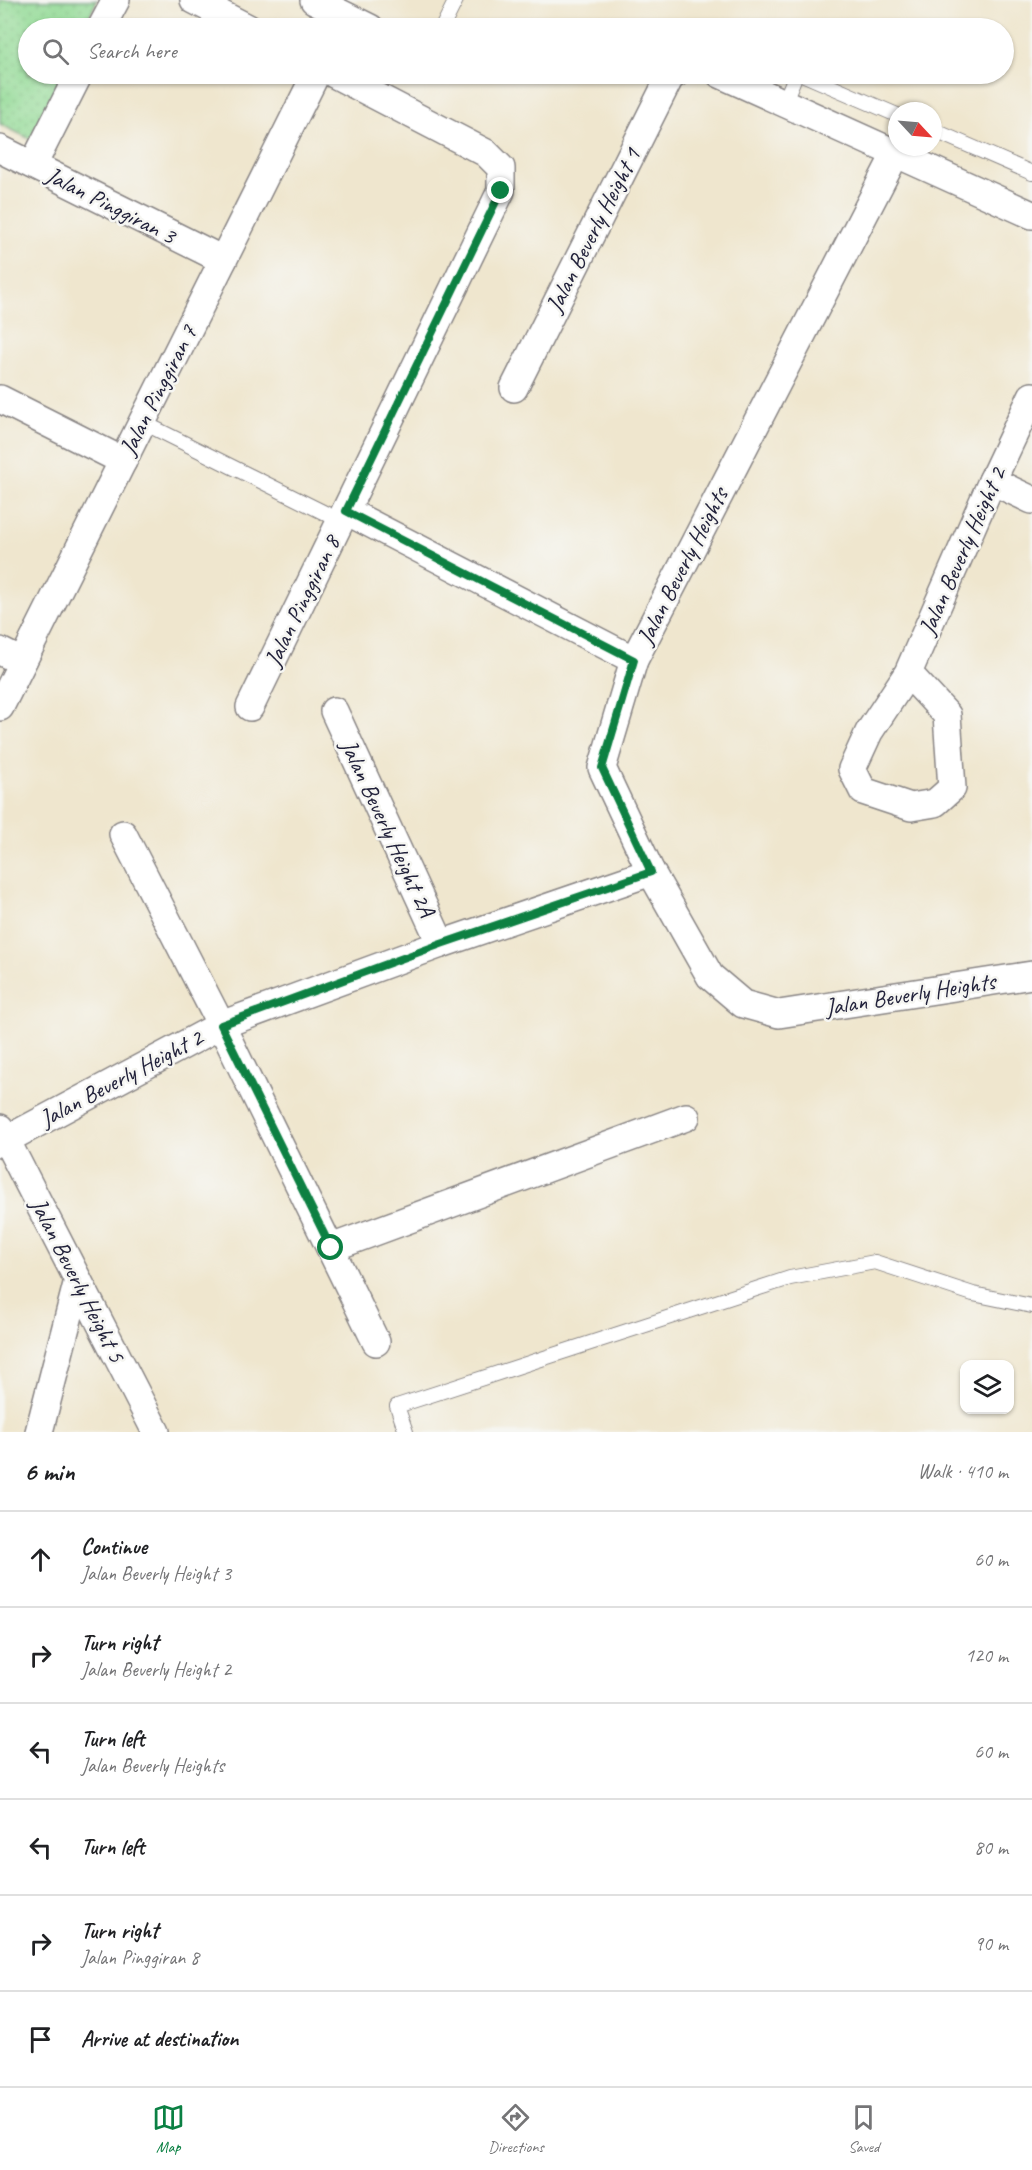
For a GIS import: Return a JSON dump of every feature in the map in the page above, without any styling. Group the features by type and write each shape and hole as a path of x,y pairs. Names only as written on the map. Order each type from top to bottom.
{"street":[{"path":"107,18 116,0"},
{"path":"194,0 229,18"},
{"path":"314,0 350,18"},
{"path":"33,165 74,84"},
{"name":"Jalan Pinggiran 7","path":"0,707 11,656 123,460 311,84"},
{"name":"Jalan Pinggiran 8","path":"250,707 501,191 501,168 486,153 353,84"},
{"name":"Jalan Beverly Height 1","path":"514,388 666,84"},
{"path":"743,84 888,149"},
{"name":"Jalan Pinggiran 3","path":"0,149 223,260"},
{"name":"Jalan Beverly Heights","path":"894,156 634,660 602,768 651,872 710,976 743,1004 779,1014 1032,975"},
{"path":"903,156 1032,215"},
{"name":"Jalan Beverly Height 2","path":"908,673 947,715 952,788 936,803 911,807 863,792 852,769 869,732 908,673 1032,396"},
{"path":"0,399 123,460"},
{"path":"992,481 1032,500"},
{"path":"343,516 634,660"},
{"name":"Jalan Beverly Height 2A","path":"334,711 441,944"},
{"path":"123,834 221,1025 376,1342"},
{"name":"Jalan Beverly Height 2","path":"2,1137 221,1025 441,944 651,872"},
{"path":"331,1248 686,1117"},
{"name":"Jalan Beverly Height 5","path":"2,1137 156,1432"},
{"path":"39,1432 78,1280"}],"lane":[{"path":"447,18 456,0"},
{"path":"784,102 792,84"},
{"path":"825,84 888,111"},
{"path":"942,134 1032,173"},
{"path":"142,422 343,516"},
{"path":"406,1432 397,1406 790,1278 875,1262 974,1294 1032,1306"}],"green space":[{"path":"0,0 97,0 89,18 18,18 18,84 58,84 32,140 0,124"}],"route":[{"path":"331,1248 221,1025 441,944 651,872 602,768 634,660 346,511 501,191"}]}
